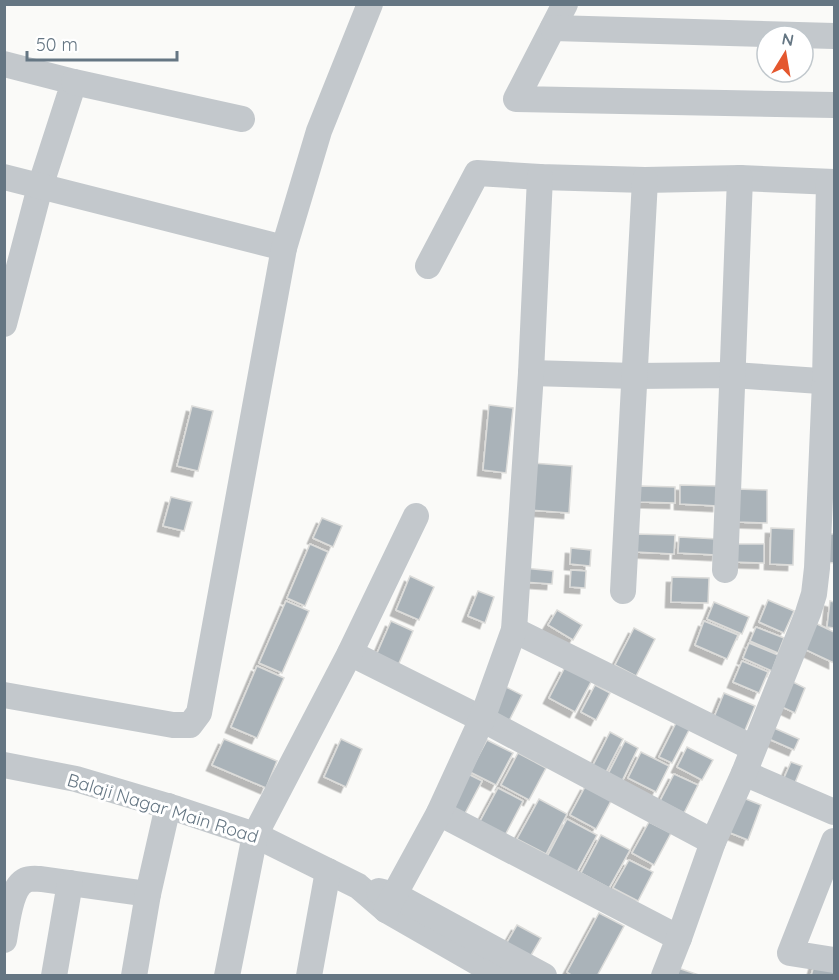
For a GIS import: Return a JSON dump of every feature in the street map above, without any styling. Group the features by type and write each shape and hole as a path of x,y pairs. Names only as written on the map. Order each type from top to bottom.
{"street":[{"path":"4,695 174,725 190,725 199,713 284,248 319,131 370,4"},
{"path":"565,4 516,99 834,105"},
{"path":"553,28 834,36"},
{"path":"4,64 242,119"},
{"path":"4,324 40,187 74,82"},
{"path":"428,266 477,173 645,180 740,178 832,182 830,382 814,594 744,773 713,842 664,975"},
{"path":"4,177 284,248"},
{"path":"391,902 439,813 482,719 514,630 531,373 540,177"},
{"path":"725,570 740,178"},
{"path":"623,591 645,180"},
{"path":"531,373 635,376 733,375 830,382"},
{"path":"227,975 255,835 350,653 416,516"},
{"path":"514,630 753,748"},
{"path":"350,653 482,719 713,842"},
{"name":"Balaji Nagar Main Road","path":"4,765 76,779 255,835 391,902"},
{"path":"744,773 834,812"},
{"path":"134,975 148,894 168,806"},
{"path":"439,813 679,938"},
{"path":"834,841 789,953 834,960"},
{"path":"309,975 328,871"},
{"path":"4,940 16,890 26,880 70,882 148,894"},
{"path":"54,975 70,882"},
{"path":"391,902 501,975"},
{"path":"391,902 544,975"}],"building":[{"path":"489,405 513,408 506,473 483,470"},
{"path":"192,406 213,411 198,471 177,466"},
{"path":"532,463 572,466 569,513 529,510"},
{"path":"680,485 718,486 718,506 680,504"},
{"path":"640,486 675,487 675,503 639,502"},
{"path":"737,489 767,490 767,523 736,522"},
{"path":"171,497 192,502 184,531 163,526"},
{"path":"322,518 342,526 333,547 313,538"},
{"path":"771,528 794,529 793,565 770,564"},
{"path":"635,534 675,535 674,554 635,552"},
{"path":"826,534 834,534 834,563 825,562"},
{"path":"679,537 718,539 717,555 678,553"},
{"path":"310,544 328,552 305,606 287,598"},
{"path":"732,544 764,544 764,563 731,562"},
{"path":"571,548 591,550 590,566 570,564"},
{"path":"524,568 553,571 552,584 523,582"},
{"path":"571,570 586,571 585,588 570,587"},
{"path":"410,576 434,587 419,620 396,610"},
{"path":"672,577 709,578 708,603 671,602"},
{"path":"478,591 494,597 485,623 468,616"},
{"path":"768,600 794,611 784,633 759,622"},
{"path":"286,601 309,611 282,673 259,663"},
{"path":"830,601 834,602 834,628 827,627"},
{"path":"714,602 749,617 742,634 707,619"},
{"path":"557,610 582,625 573,640 548,625"},
{"path":"391,621 413,631 396,670 374,660"},
{"path":"704,621 738,635 727,659 695,645"},
{"path":"815,623 834,632 834,663 804,649"},
{"path":"756,627 784,638 778,653 750,641"},
{"path":"634,628 655,639 636,676 615,665"},
{"path":"749,643 778,655 772,671 743,658"},
{"path":"742,661 768,672 759,693 733,682"},
{"path":"257,666 284,678 257,738 231,727"},
{"path":"565,667 592,680 575,712 549,698"},
{"path":"793,682 805,688 795,713 782,707"},
{"path":"595,685 610,693 596,720 581,712"},
{"path":"504,686 522,695 508,723 490,713"},
{"path":"724,693 755,706 743,735 712,722"},
{"path":"677,721 690,728 672,763 659,757"},
{"path":"774,728 799,739 794,750 769,739"},
{"path":"610,732 623,739 605,774 592,767"},
{"path":"224,739 277,761 266,788 212,765"},
{"path":"341,739 362,749 346,787 324,777"},
{"path":"487,740 513,753 496,785 470,772"},
{"path":"625,741 638,748 621,783 607,776"},
{"path":"687,747 713,760 702,780 677,767"},
{"path":"641,752 669,766 656,792 628,778"},
{"path":"518,753 546,768 529,800 501,785"},
{"path":"791,762 802,766 794,785 783,780"},
{"path":"466,773 482,781 462,819 446,810"},
{"path":"674,774 698,785 684,813 660,801"},
{"path":"586,785 612,799 596,829 570,815"},
{"path":"498,788 523,801 503,839 478,825"},
{"path":"741,797 761,805 748,840 728,832"},
{"path":"539,799 567,814 546,854 517,839"},
{"path":"567,819 597,835 577,872 547,857"},
{"path":"649,822 671,833 654,865 632,853"},
{"path":"601,835 630,850 609,888 581,873"},
{"path":"629,860 653,872 638,901 613,888"},
{"path":"599,913 624,926 597,976 573,976 567,972"},
{"path":"517,925 541,938 530,957 506,944"},
{"path":"815,962 834,968 834,976 811,976"},
{"path":"675,967 699,975 699,976 671,976"}]}
